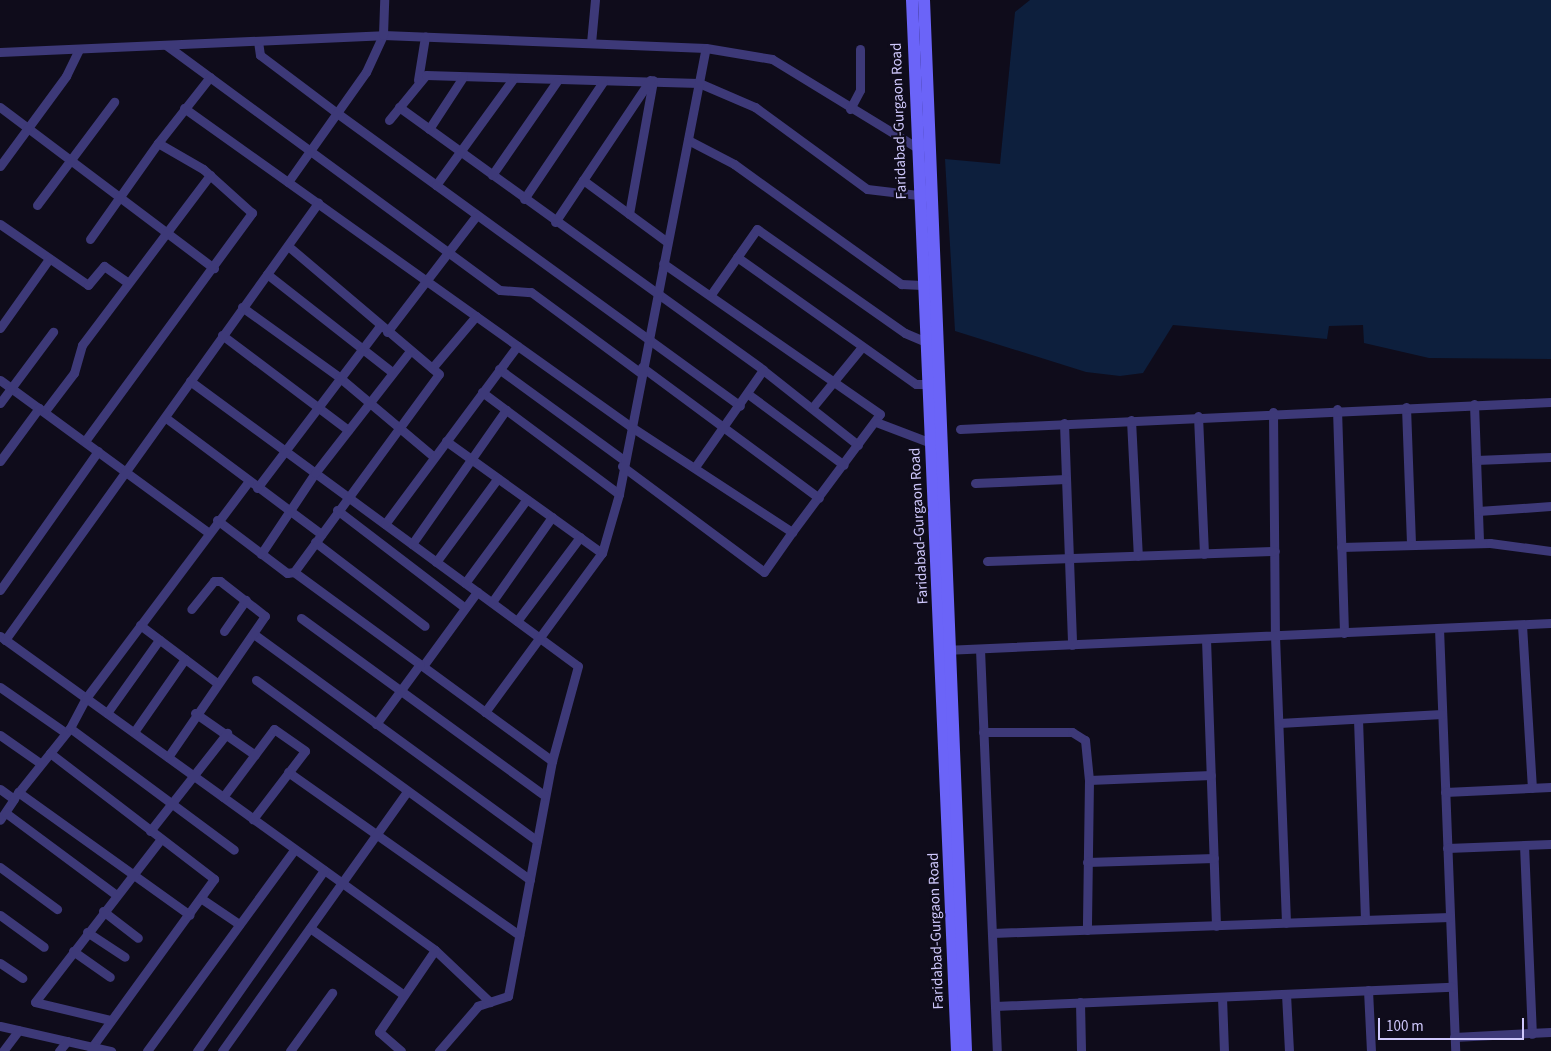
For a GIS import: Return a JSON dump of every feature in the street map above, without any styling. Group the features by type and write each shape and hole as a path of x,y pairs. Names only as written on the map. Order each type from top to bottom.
{"main road":[{"name":"Faridabad-Gurgaon Road","path":"912,0 922,285 928,384 934,435"},
{"name":"Faridabad-Gurgaon Road","path":"924,0 934,435 966,1051"},
{"name":"Faridabad-Gurgaon Road","path":"945,650 957,1051"}],"street":[{"path":"288,182 366,72 383,36 384,0"},
{"path":"591,43 595,0"},
{"path":"0,52 383,36 706,48 772,59 850,109 916,147"},
{"path":"418,80 425,37"},
{"path":"258,41 260,55 476,216 740,406"},
{"path":"166,45 311,148 505,293 521,288 531,292 819,498"},
{"path":"485,712 542,640 602,553 618,494 706,48"},
{"path":"0,166 66,76 79,49"},
{"path":"850,109 860,90 860,49"},
{"path":"389,120 418,80 426,75 557,81 652,80 699,83 755,107 867,189 918,195"},
{"path":"90,239 158,143 210,77"},
{"path":"428,129 463,77"},
{"path":"436,185 513,79"},
{"path":"555,222 652,80"},
{"path":"629,214 652,80"},
{"path":"492,175 557,81"},
{"path":"524,199 603,82"},
{"path":"37,205 73,161 114,102"},
{"path":"399,107 656,296 762,370 858,445"},
{"path":"0,108 214,268"},
{"path":"184,108 630,426 792,532"},
{"path":"688,140 734,164 901,284 922,285"},
{"path":"86,441 214,268 252,213 210,175 158,143"},
{"path":"0,461 74,373 82,344 126,282 169,233 210,175"},
{"path":"583,180 667,242"},
{"path":"318,203 222,335 166,418 157,422 2,638 435,950 490,1002"},
{"path":"257,488 362,347 384,329 426,281 476,216"},
{"path":"0,224 88,286 104,266 126,282"},
{"path":"712,293 757,229 905,333 926,342"},
{"path":"288,246 410,351 440,374 399,432 347,496 294,572"},
{"path":"737,257 916,384 928,384"},
{"path":"0,328 49,260"},
{"path":"499,369 764,572 876,422 880,414 712,293 663,263"},
{"path":"267,274 392,372"},
{"path":"242,307 339,377 399,432 434,457"},
{"path":"432,368 476,316"},
{"path":"0,403 53,332"},
{"path":"222,335 348,430"},
{"path":"385,524 517,346"},
{"path":"812,408 862,347"},
{"path":"260,554 315,473 410,351"},
{"path":"695,467 725,429 762,370"},
{"path":"0,380 208,532"},
{"path":"190,381 578,666 552,762 508,996 504,1001 490,1002 465,1018 439,1051"},
{"path":"482,392 618,494"},
{"path":"748,394 844,465"},
{"path":"960,429 1337,409 1551,402"},
{"path":"1474,404 1479,543"},
{"path":"1406,407 1411,545"},
{"path":"1337,409 1344,633"},
{"path":"412,544 470,458 506,410"},
{"path":"1273,412 1275,636 1286,923"},
{"path":"1198,416 1204,554"},
{"path":"166,418 289,511 318,538 425,626"},
{"path":"1131,420 1138,556"},
{"path":"876,422 934,435"},
{"path":"1064,424 1072,645"},
{"path":"446,441 602,553"},
{"path":"0,590 98,451"},
{"path":"1476,460 1551,457"},
{"path":"436,562 498,478"},
{"path":"975,483 1066,479"},
{"path":"115,894 3,816 40,763 68,730 86,698 217,520 249,481"},
{"path":"465,583 527,499"},
{"path":"1478,511 1551,506"},
{"path":"337,510 465,608"},
{"path":"492,602 552,517"},
{"path":"217,520 260,554 294,572 552,762"},
{"path":"517,621 580,537"},
{"path":"1341,547 1479,543 1551,551"},
{"path":"987,561 1275,551"},
{"path":"168,757 195,713 256,635 265,616 220,580 214,581 191,609"},
{"path":"376,724 400,690 477,592"},
{"path":"224,630 246,600"},
{"path":"301,618 545,796"},
{"path":"945,650 1551,623"},
{"path":"140,625 217,684"},
{"path":"1522,625 1532,788"},
{"path":"1439,628 1455,1051"},
{"path":"256,635 537,841"},
{"path":"1206,639 1216,926"},
{"path":"107,713 159,640"},
{"path":"980,649 997,1051"},
{"path":"134,732 185,659"},
{"path":"256,680 406,793 530,880"},
{"path":"0,687 68,730 234,850"},
{"path":"195,713 255,755"},
{"path":"1279,723 1442,714"},
{"path":"1358,719 1366,920"},
{"path":"223,797 274,729 305,751 254,819"},
{"path":"983,732 1079,735 1085,740 1089,780 1087,930"},
{"path":"150,831 171,804 196,777 227,734"},
{"path":"0,735 40,763"},
{"path":"50,753 160,840 214,879 202,899 91,1048"},
{"path":"288,772 519,935"},
{"path":"1089,780 1211,775"},
{"path":"1445,792 1551,787"},
{"path":"0,788 16,795 190,915"},
{"path":"222,1051 406,793"},
{"path":"110,1020 35,1002 115,894 160,840"},
{"path":"1447,848 1551,844"},
{"path":"1524,845 1532,1034"},
{"path":"147,1051 295,849"},
{"path":"1088,862 1214,858"},
{"path":"0,867 57,909"},
{"path":"197,1051 324,870"},
{"path":"202,899 239,924"},
{"path":"102,911 138,938"},
{"path":"0,915 44,947"},
{"path":"992,933 1450,917"},
{"path":"310,928 404,995"},
{"path":"87,932 125,958"},
{"path":"401,1051 379,1034 435,950"},
{"path":"73,952 110,978"},
{"path":"0,963 22,978"},
{"path":"995,1006 1452,987"},
{"path":"1368,990 1371,1051"},
{"path":"290,1051 332,994"},
{"path":"1286,994 1289,1051"},
{"path":"1222,996 1224,1051"},
{"path":"1080,1002 1081,1051"},
{"path":"0,1026 111,1051"},
{"path":"3,1051 19,1030"},
{"path":"1454,1037 1551,1032"},
{"path":"60,1051 67,1041"}],"water":[{"path":"1030,0 1551,0 1551,359 1429,358 1364,343 1363,325 1329,326 1327,339 1173,325 1143,373 1120,376 1086,372 955,331 945,159 1000,164 1015,12"}]}
